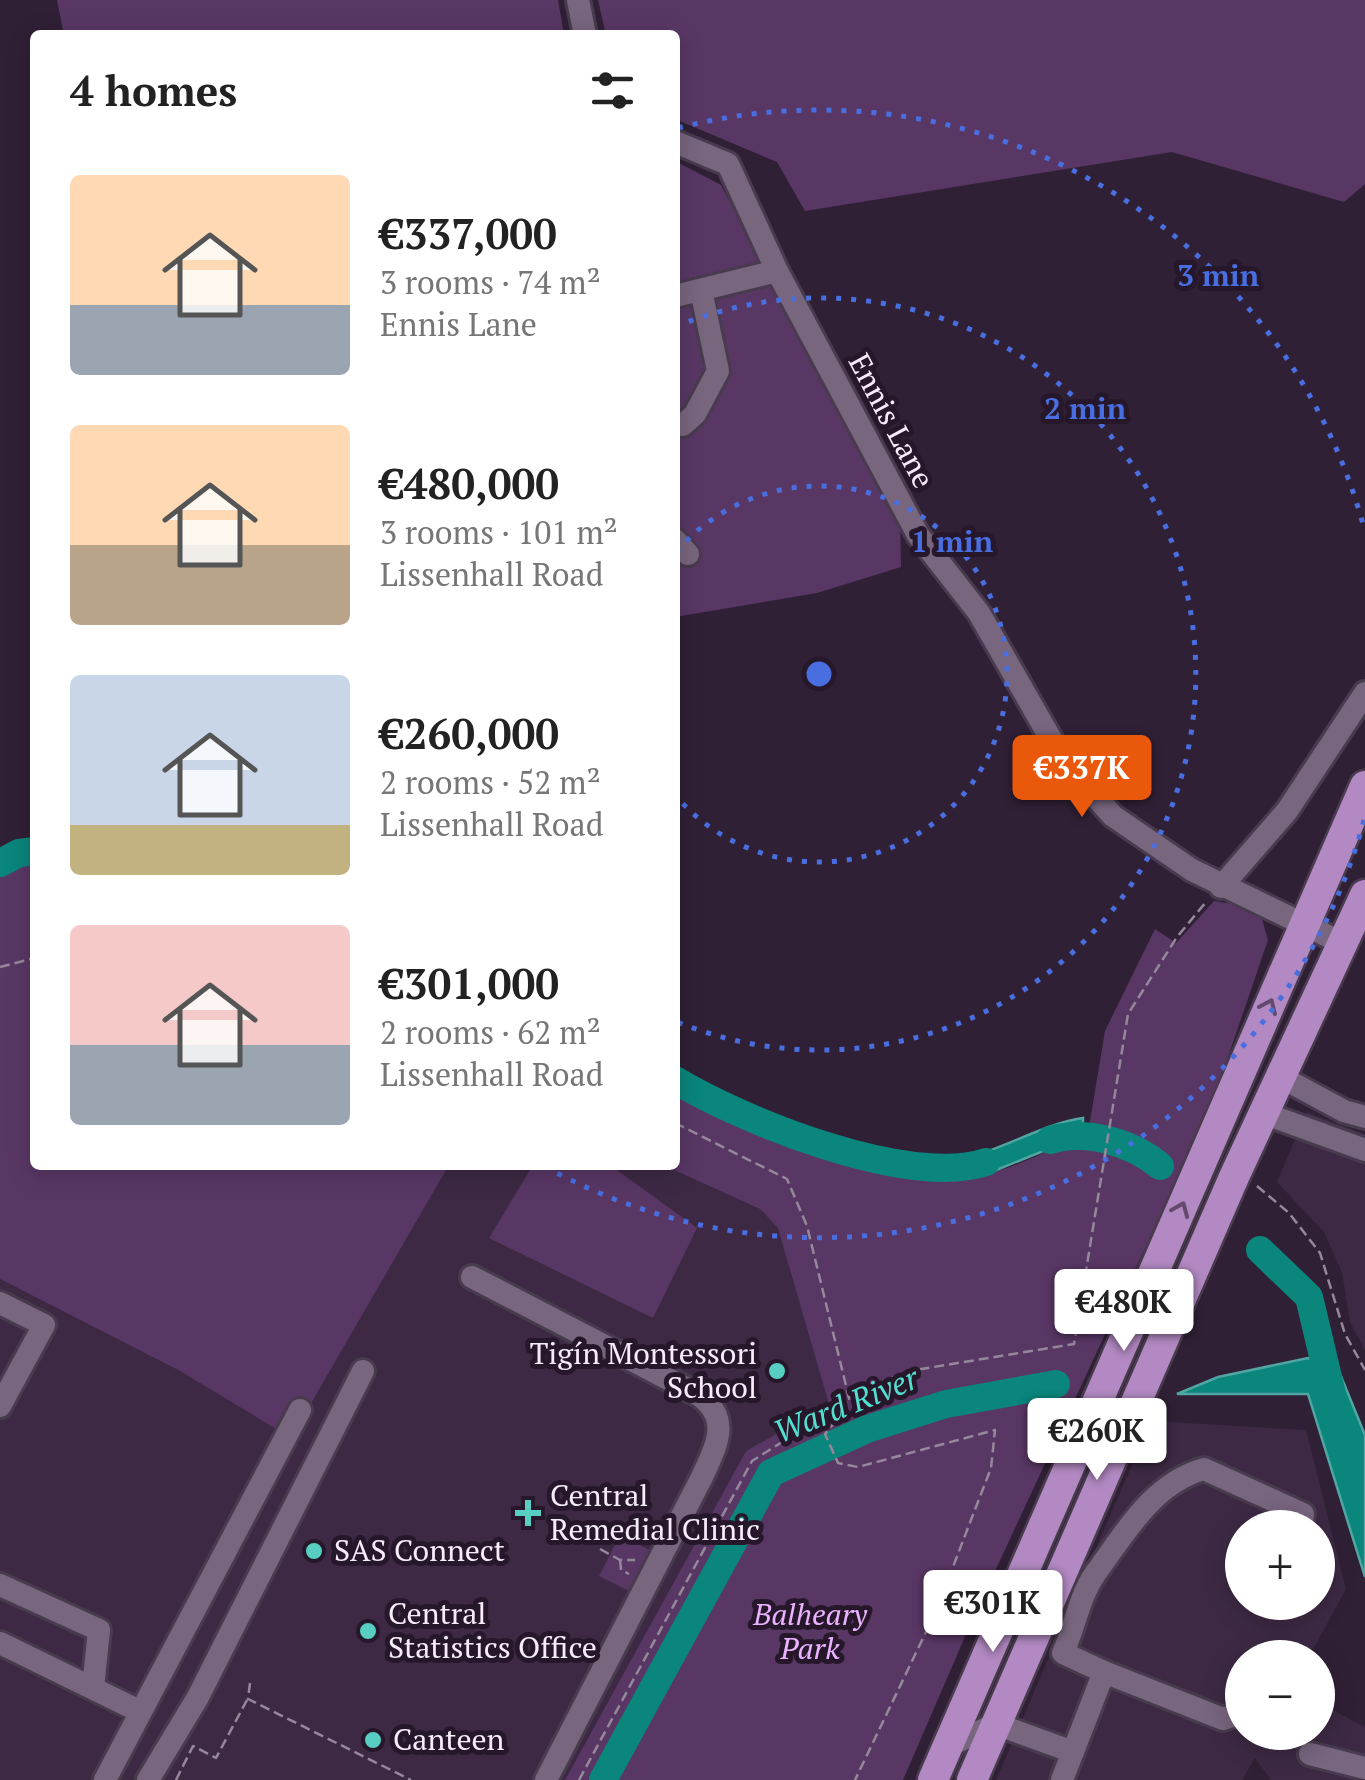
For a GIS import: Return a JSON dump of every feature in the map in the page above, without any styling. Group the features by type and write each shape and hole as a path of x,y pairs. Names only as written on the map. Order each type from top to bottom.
{"main road":[{"path":"934,1780 1365,786"},
{"path":"972,1780 1262,1113 1365,895"},
{"path":"1244,1061 1279,1076"}],"street":[{"path":"578,0 584,30"},
{"name":"Ennis Lane","path":"680,144 728,164 777,271 918,535 979,614 1064,762 1113,816 1221,887 1344,944"},
{"path":"680,295 777,271"},
{"path":"680,424 684,425 695,414 718,371 701,290"},
{"path":"1221,887 1287,811 1365,693"},
{"path":"1279,1076 1344,1111 1365,1117"},
{"path":"1262,1113 1365,1150"},
{"path":"472,1277 699,1396 712,1405 720,1420 718,1440 703,1475 546,1780"},
{"path":"0,1302 44,1325 0,1406"},
{"path":"148,1780 198,1698 364,1371"},
{"path":"104,1780 300,1410"},
{"path":"287,1434 324,1453"},
{"path":"1225,1719 1063,1653 1094,1575 1154,1493 1186,1474 1204,1469 1294,1510"},
{"path":"0,1585 99,1630 93,1688"},
{"path":"0,1643 138,1710"},
{"path":"1062,1780 1104,1672"},
{"path":"948,1746 996,1724 1073,1752"},
{"path":"1310,1754 1365,1768"}],"path":[{"path":"579,1780 752,1461 871,1386 909,1370 1074,1344 1128,1014 1177,937 1221,887"},
{"path":"0,967 30,959"},
{"path":"680,1126 787,1179 808,1226 850,1402"},
{"path":"1256,1185 1288,1213 1320,1254 1345,1334 1365,1370"},
{"path":"850,1402 825,1434 838,1462 858,1466 995,1430 991,1468 936,1611 855,1780"},
{"path":"600,1550 620,1560"},
{"path":"176,1780 194,1746 216,1758 248,1699 250,1682"},
{"path":"248,1699 411,1780"}],"shaded area":[{"path":"1307,1112 1365,1134 1365,1350 1350,1322 1342,1272 1324,1232 1277,1182"},
{"path":"1083,1118 1083,1135 989,1173 951,1176 952,1159 982,1153"},
{"path":"446,1170 674,1170 760,1209 779,1228 830,1404 746,1451 565,1780 0,1780 0,1279 180,1371 291,1438"},
{"path":"1308,1358 1336,1364 1365,1435 1365,1577 1308,1394 1177,1394 1218,1377"},
{"path":"1151,1421 1306,1430 1326,1510 1225,1510 1225,1620 1329,1620 1318,1640 1225,1640 1225,1750 1335,1750 1335,1711 1365,1727 1365,1780 1271,1780 1255,1758 1242,1780 996,1780"},
{"path":"1335,1545 1346,1589 1335,1609"}],"green space":[{"path":"57,0 558,0 563,30 63,30"},
{"path":"598,0 1365,0 1365,184 1344,202 1172,152 805,211 777,162 680,121 680,30 605,30"},
{"path":"680,164 721,185 900,517 901,567 817,593 680,616"},
{"path":"30,861 30,1170 446,1170 291,1438 180,1371 0,1279 0,873"},
{"name":"Balheary Park","path":"1214,901 1240,905 1262,919 1268,940 1212,1104 970,1625 903,1780 565,1780 746,1451 829,1404 778,1228 760,1209 674,1170 680,1170 680,1092 741,1124 827,1155 872,1166 955,1176 1013,1166 1088,1133 1105,1031 1155,929 1176,943"},
{"path":"530,1170 617,1170 697,1228 653,1318 489,1238"},
{"path":"620,1535 659,1555 639,1596 599,1576"}],"waterway":[{"path":"0,863 30,852"},
{"path":"680,1083 783,1131 872,1158 953,1168 986,1162"},
{"path":"1050,1140 1078,1136 1108,1140 1136,1150 1160,1166"},
{"path":"1260,1250 1309,1297 1332,1394"},
{"name":"Ward River","path":"603,1780 771,1473 867,1429 946,1404 1056,1384"}],"place":[{"name":"Tigín Montessori School","path":"777,1371"},
{"name":"Central Remedial Clinic","path":"528,1513"},
{"name":"SAS Connect","path":"314,1551"},
{"name":"Central Statistics Office","path":"368,1631"},
{"name":"Canteen","path":"373,1740"}]}
